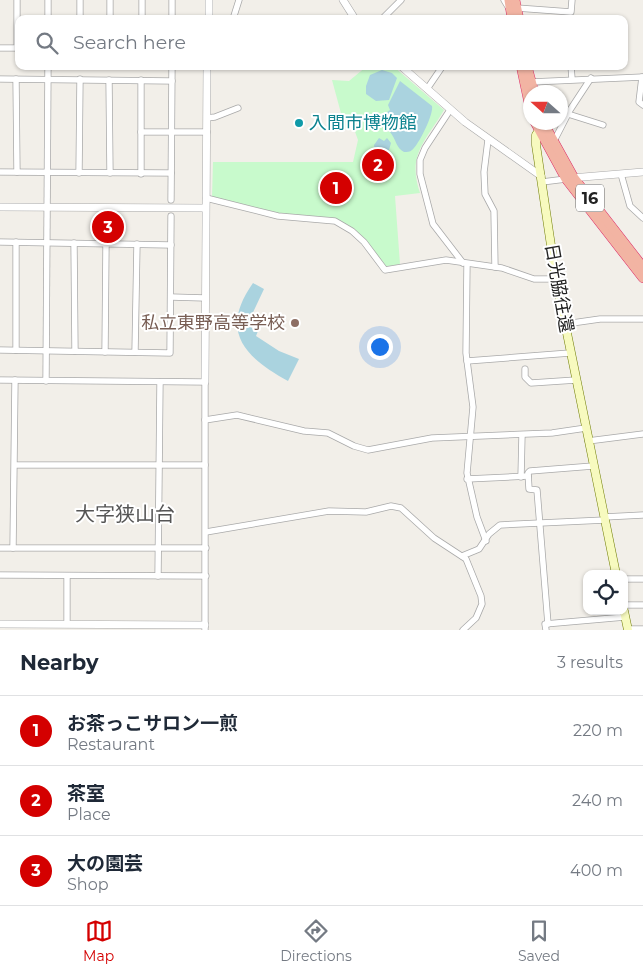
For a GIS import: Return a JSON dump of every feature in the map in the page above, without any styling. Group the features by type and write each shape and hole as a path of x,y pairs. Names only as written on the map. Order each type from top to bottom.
{"highway":[{"path":"509,0 514,10"},
{"path":"522,70 525,85"},
{"path":"528,70 532,85"},
{"name":"16","path":"543,130 553,144 570,178 643,267"},
{"name":"16","path":"543,130 570,178 643,278"}],"main road":[{"name":"日光脇往還","path":"539,130 536,145 556,279 615,570"},
{"path":"625,615 628,629"}],"street":[{"path":"17,0 17,15"},
{"path":"48,0 48,15"},
{"path":"80,0 80,15"},
{"path":"110,0 110,15"},
{"path":"142,0 142,15"},
{"path":"172,0 172,15"},
{"path":"209,0 209,15"},
{"path":"234,15 239,0"},
{"path":"344,0 353,15"},
{"path":"386,15 401,0"},
{"path":"504,0 514,10 568,12 571,12 572,0"},
{"path":"0,48 15,48"},
{"path":"46,381 48,70"},
{"path":"171,200 172,70"},
{"path":"0,624 205,627 205,208 207,70"},
{"path":"407,70 450,110 541,179 643,172"},
{"path":"427,89 440,70"},
{"path":"571,70 572,79"},
{"path":"531,82 642,77 639,102 643,105"},
{"path":"0,79 48,78 172,81"},
{"path":"591,78 568,114 603,125"},
{"path":"16,79 17,172"},
{"path":"79,173 80,79"},
{"path":"109,80 110,173"},
{"path":"140,80 141,174"},
{"path":"207,118 215,118 238,108"},
{"path":"450,110 425,148 420,160 420,174 433,224 465,263 467,361 472,407 468,479 486,541"},
{"path":"553,144 560,130"},
{"path":"141,132 207,132"},
{"path":"488,140 484,172 485,194 494,211 494,267"},
{"path":"0,172 171,173"},
{"path":"621,174 630,206 643,218"},
{"path":"206,198 278,216 334,221 352,231 364,242 382,269 385,270 446,260 494,267 534,279 556,279"},
{"path":"0,207 205,208"},
{"path":"0,350 170,353 171,216"},
{"path":"0,242 171,245"},
{"path":"16,242 16,350"},
{"path":"74,243 75,351"},
{"path":"105,352 106,244"},
{"path":"135,352 137,244"},
{"path":"171,297 205,298"},
{"path":"565,324 600,319 643,319"},
{"path":"467,361 570,352"},
{"path":"525,370 525,377 531,383 576,380"},
{"path":"0,380 205,382"},
{"path":"13,548 15,380"},
{"path":"158,576 160,382"},
{"path":"205,420 237,415 304,431 328,433 354,446 368,450 432,438 522,435 586,428"},
{"path":"588,441 643,434"},
{"path":"521,477 522,435"},
{"path":"15,465 205,465"},
{"path":"593,466 530,471 528,476 529,489 537,490 547,627 619,615"},
{"path":"468,479 528,476"},
{"path":"206,532 328,511 366,512 391,506 401,508 434,538 466,559 481,596 482,604 477,616 463,630"},
{"path":"462,556 479,549 489,534 500,525 540,525 643,514"},
{"path":"0,548 206,548"},
{"path":"0,575 206,576"},
{"path":"67,576 67,624"},
{"path":"628,579 643,579"},
{"path":"628,605 643,605"},
{"path":"628,629 643,629"}],"green space":[{"path":"362,70 398,70 444,110 425,140 417,158 417,180 420,193 395,196 400,264 383,268 375,254 335,220 278,215 212,197 213,162 353,162 358,140 354,129 345,128 332,80 349,81"}],"water":[{"path":"382,70 392,73 397,78 389,100 376,101 366,94 366,86 370,75"},
{"path":"400,81 432,106 431,116 421,136 415,147 407,152 401,150 390,132 378,122 380,117 390,110 388,105"},
{"path":"379,138 384,141 387,138 391,143 389,150 379,156 375,152 374,145"},
{"path":"253,283 264,289 247,325 258,331 256,336 279,351 299,359 288,381 259,362 241,341 238,329 238,315 243,300"}],"place":[{"name":"入間市博物館","path":"299,123"},
{"name":"茶室","path":"378,165"},
{"name":"お茶っこサロン一煎","path":"336,188"},
{"name":"大の園芸","path":"108,227"},
{"name":"私立東野高等学校","path":"295,323"}],"district":[{"name":"大字狭山台","path":"125,514"}]}
